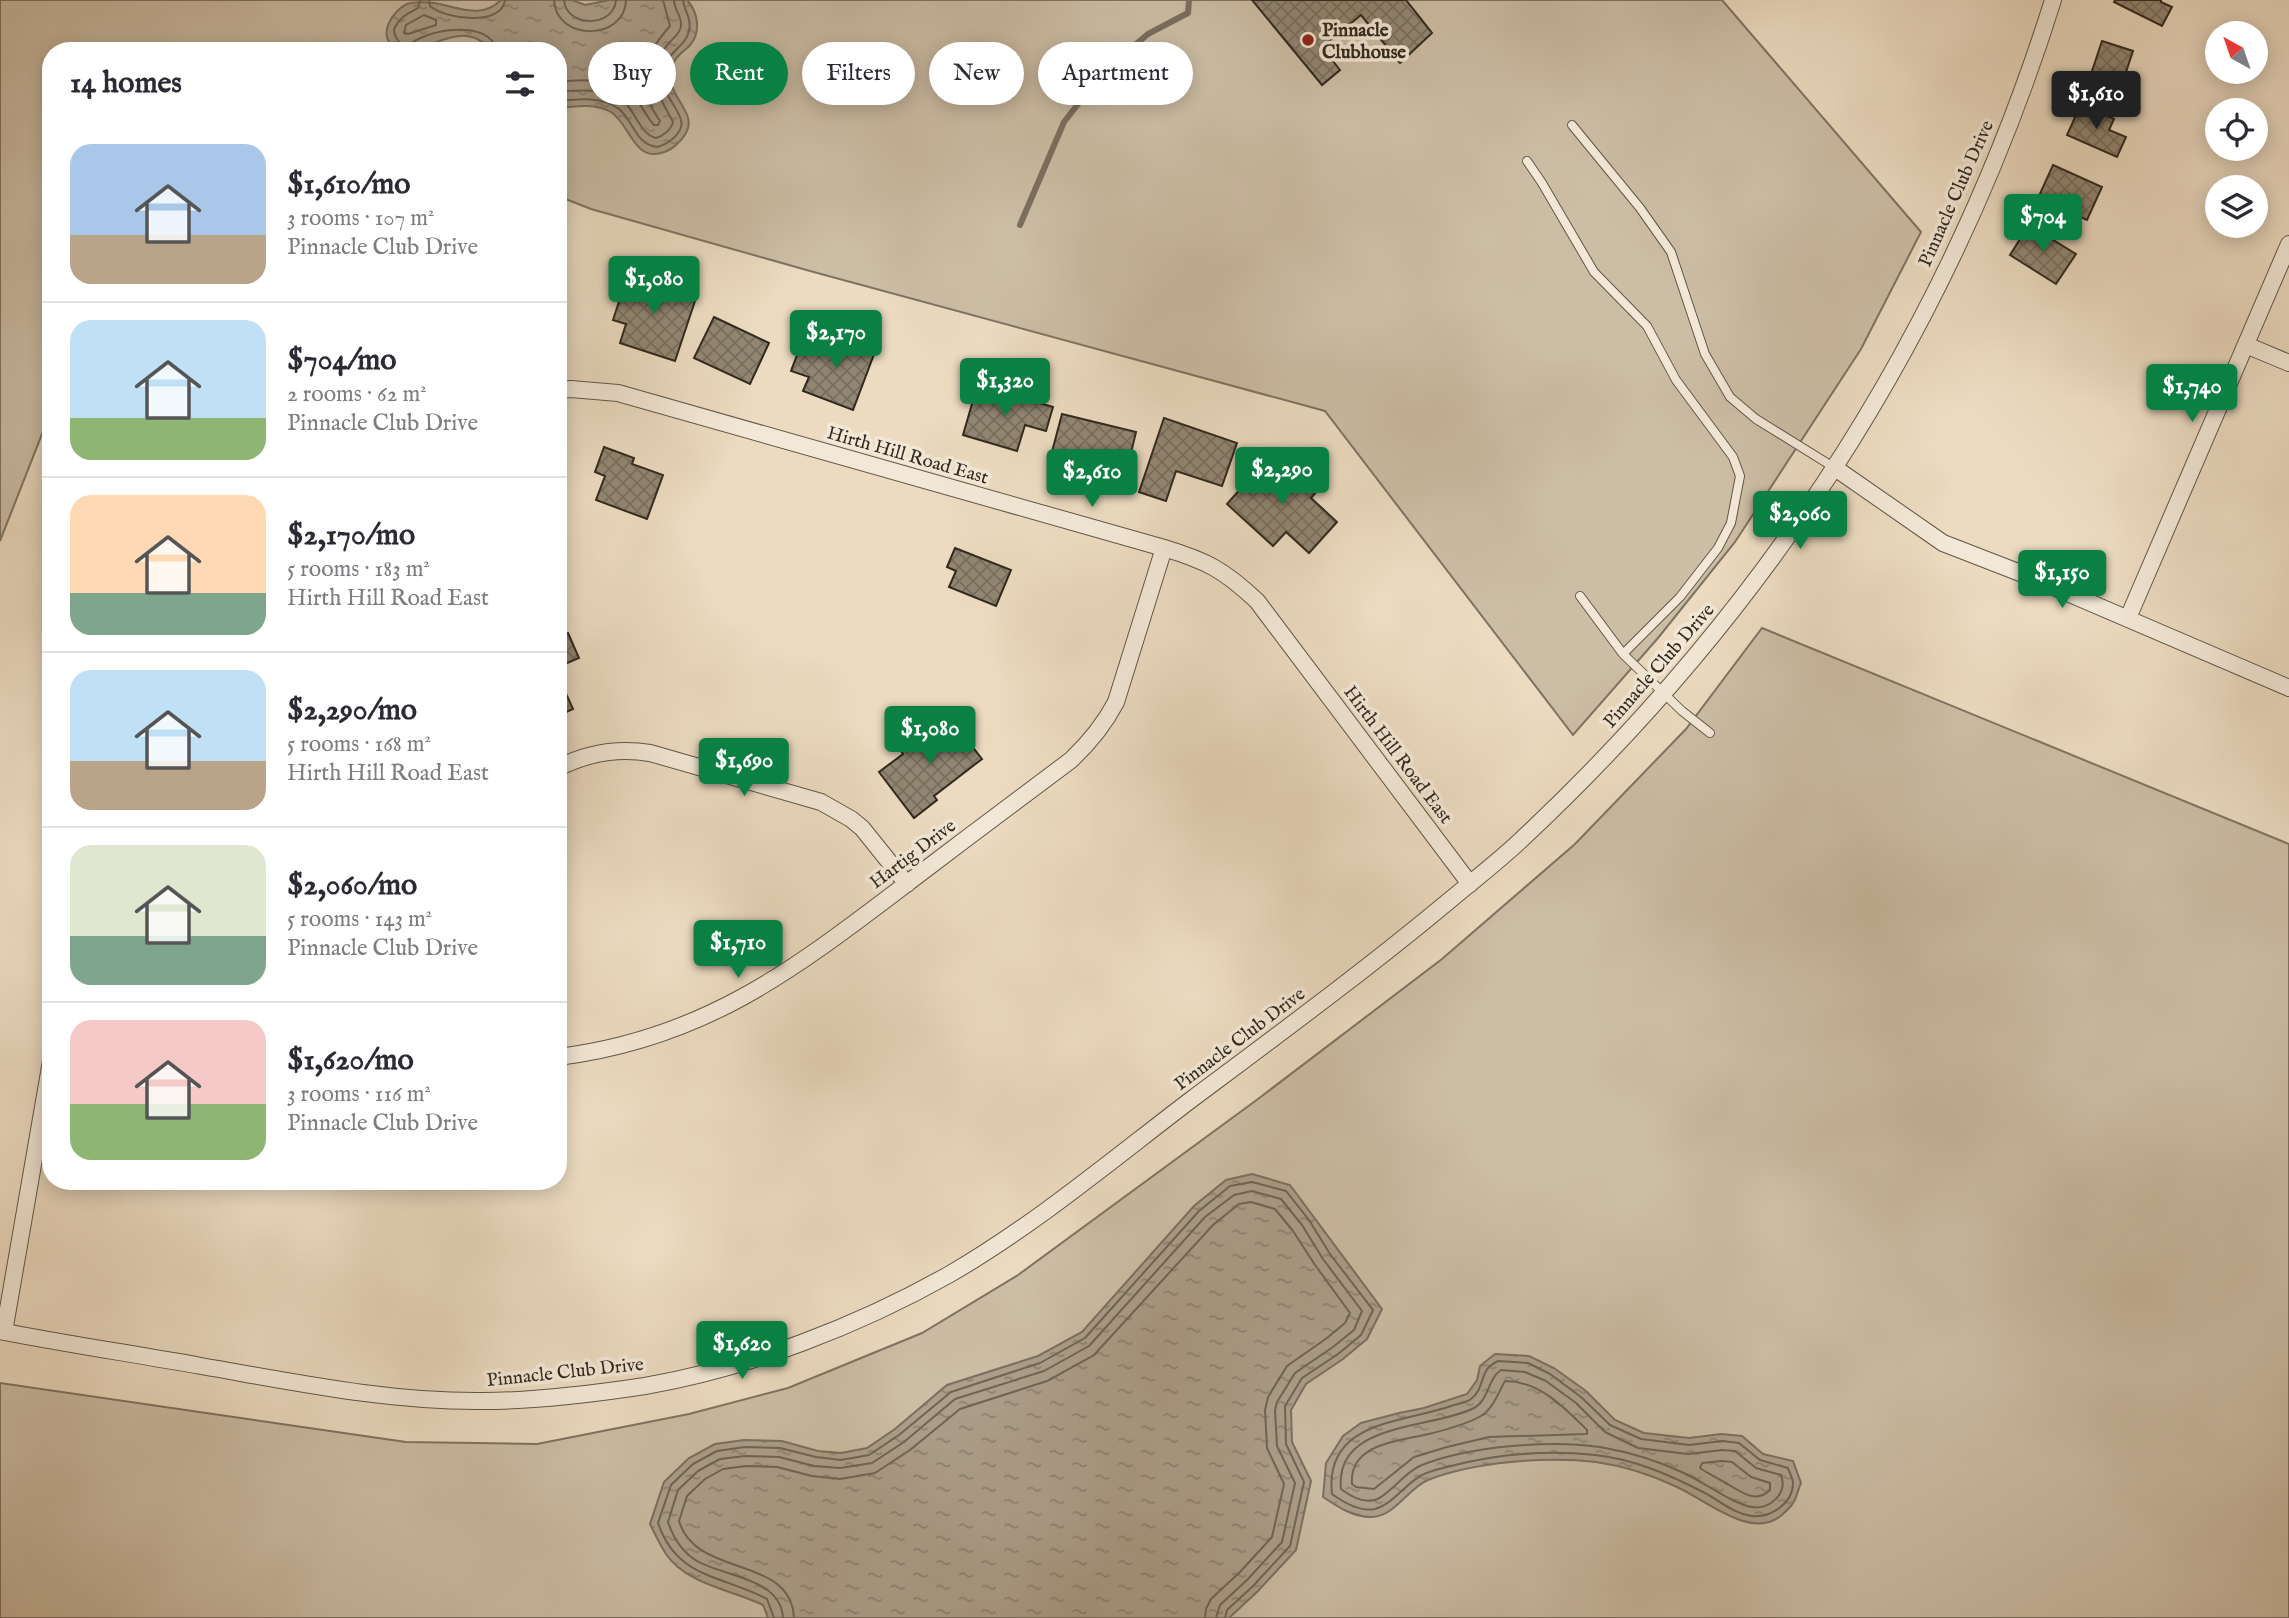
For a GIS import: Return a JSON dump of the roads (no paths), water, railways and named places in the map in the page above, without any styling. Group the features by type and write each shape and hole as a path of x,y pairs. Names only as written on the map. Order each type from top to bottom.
{"street":[{"name":"Pinnacle Club Drive","path":"2,1331 319,1386 399,1396 482,1401 564,1396 648,1385 724,1368 807,1341 948,1275 1021,1228 1389,951 1519,843 1632,731 1739,605 1835,468 1915,333 1986,185 2053,0"},
{"path":"2128,618 2289,244"},
{"path":"2246,345 2289,363"},
{"name":"Hirth Hill Road East","path":"567,389 618,394 1209,563 1257,601 1470,884"},
{"path":"1835,468 1944,543 2128,618 2289,688"},
{"name":"Hartig Drive","path":"567,1056 635,1042 679,1028 723,1009 767,984 815,954 1060,768 1091,741 1107,721 1116,702 1164,548"},
{"path":"567,764 601,752 633,750 806,797 836,810 862,828 907,884"},
{"path":"2,1331 42,1111"}],"lane":[{"path":"1572,125 1640,208 1671,252 1704,354 1730,397 1756,419 1835,468"},
{"path":"1527,161 1594,272 1647,326 1676,380 1732,457 1740,476 1731,523 1718,548 1680,597 1623,654"},
{"path":"1580,596 1623,654 1682,711 1710,733"}],"water":[{"path":"501,0 572,0 585,5 610,0 687,0 696,16 697,28 692,42 676,59 676,42 588,42 588,105 676,105 676,95 688,116 686,133 675,146 652,154 644,152 638,146 611,112 592,106 567,107 567,42 481,42 467,36 436,42 389,42 387,36 392,17 407,4 417,2 477,11"},
{"path":"1252,1174 1290,1185 1382,1309 1367,1339 1306,1384 1291,1410 1292,1442 1311,1481 1296,1550 1229,1618 768,1618 763,1605 685,1573 666,1554 650,1524 664,1482 689,1458 715,1444 744,1440 782,1441 818,1451 841,1453 867,1448 895,1429 947,1385 1038,1356 1082,1332 1194,1206 1226,1180"},
{"path":"1495,1354 1529,1356 1554,1368 1586,1391 1615,1420 1644,1433 1689,1438 1721,1434 1742,1436 1763,1454 1793,1461 1801,1483 1794,1501 1783,1514 1771,1521 1744,1521 1715,1509 1677,1487 1638,1471 1577,1460 1511,1462 1446,1474 1421,1484 1380,1516 1364,1517 1352,1513 1323,1497 1326,1463 1343,1436 1361,1423 1424,1408 1467,1394 1477,1380 1480,1366"}],"waterway":[{"path":"1020,225 1064,122 1104,71 1148,34 1188,13 1189,0"}],"place":[{"name":"Pinnacle Clubhouse","path":"1308,40"}]}
